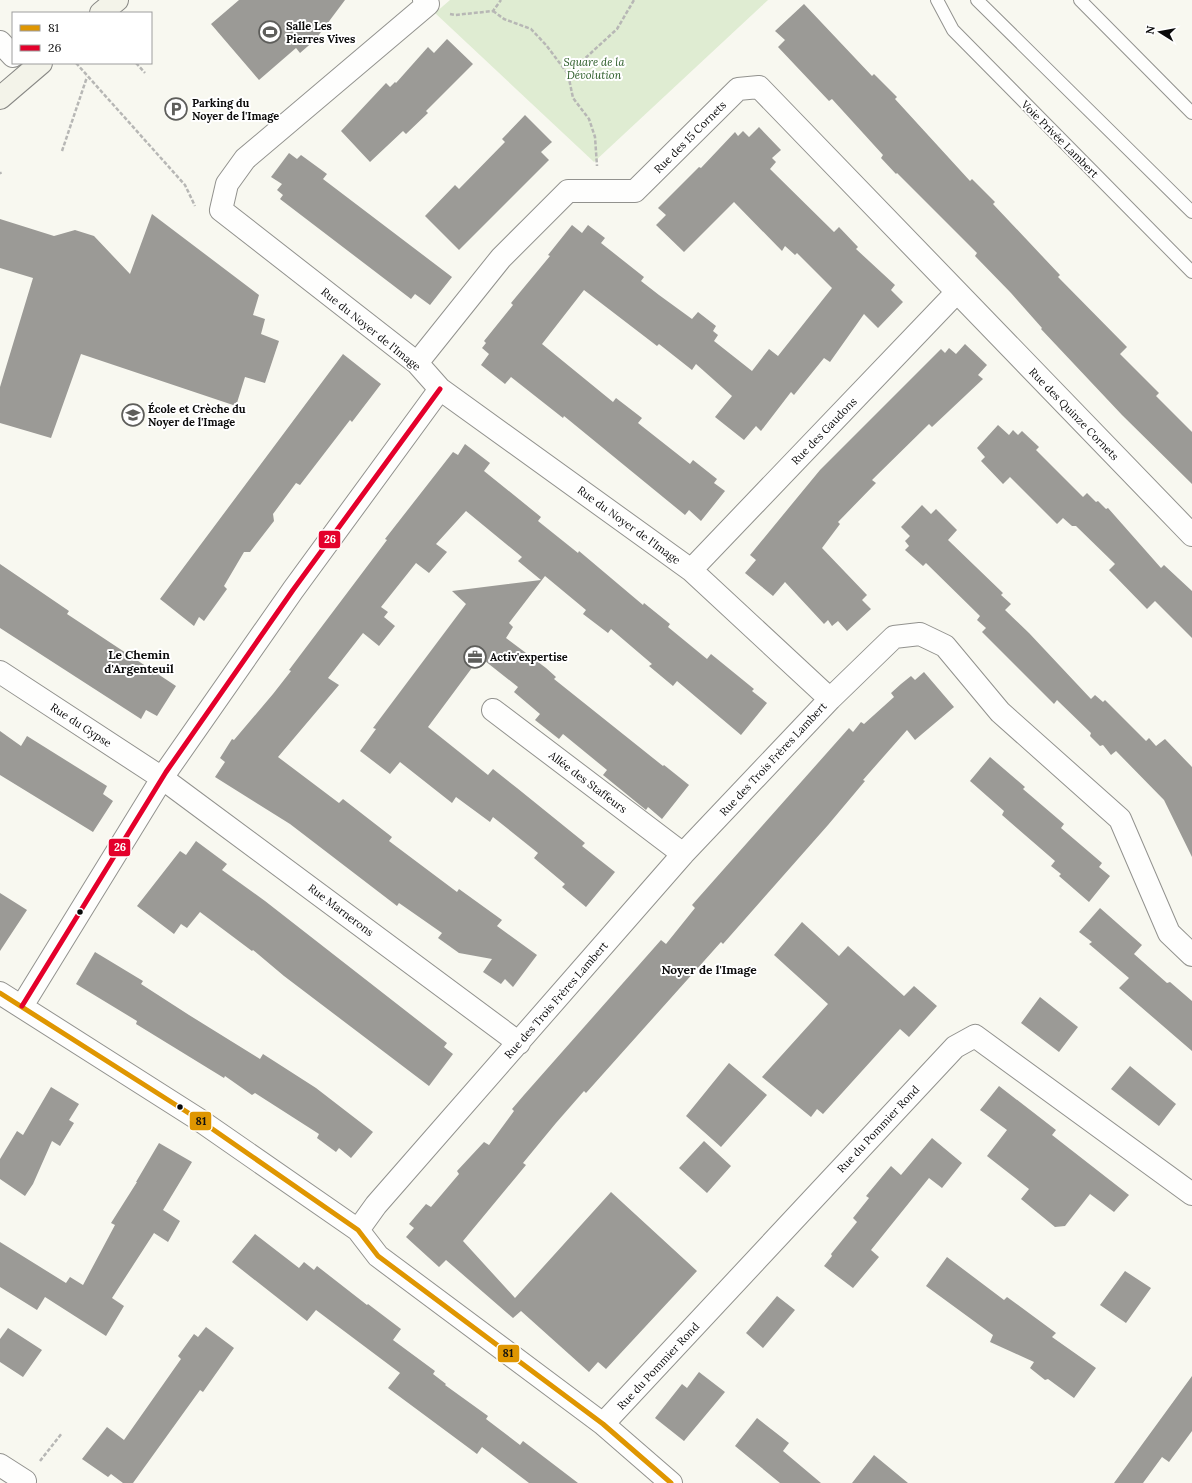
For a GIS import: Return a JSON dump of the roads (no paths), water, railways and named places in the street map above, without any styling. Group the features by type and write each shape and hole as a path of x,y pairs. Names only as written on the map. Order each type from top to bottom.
{"main road":[{"path":"102,12 116,0"},
{"path":"0,98 29,66"}],"street":[{"name":"Rue du Noyer de l'Image","path":"426,2 245,159 234,172 227,184 221,210 417,363 440,389 691,570 830,699"},
{"path":"0,42 12,55"},
{"name":"Rue des 15 Cornets","path":"417,363 501,258 568,191 636,191 738,90 759,87 956,293"},
{"name":"Rue des Quinze Cornets","path":"956,293 1192,535"},
{"name":"Rue des Gaudons","path":"691,570 956,293"},
{"path":"22,1006 162,778 293,590 440,389"},
{"name":"Rue des Trois Frères Lambert","path":"358,1230 376,1205 683,854 830,699 894,637 920,634 945,646 1000,712 1120,819 1169,933 1192,955"},
{"name":"Rue du Gypse","path":"0,672 162,778"},
{"name":"Allée des Staffeurs","path":"493,710 683,854"},
{"name":"Rue Marnerons","path":"162,778 519,1043"},
{"path":"0,992 198,1119 358,1230 378,1256 603,1424 667,1482"},
{"name":"Rue du Pommier Rond","path":"603,1424 955,1047 975,1036 1192,1194"},
{"path":"0,1465 25,1481"}],"lane":[{"name":"Voie Privée Lambert","path":"937,0 953,30 1192,272"},
{"path":"977,0 1192,212"},
{"path":"1080,0 1192,113"}],"place":[{"name":"Salle Les Pierres Vives","path":"270,32"},
{"name":"Parking du Noyer de l'Image","path":"176,109"},
{"name":"École et Crèche du Noyer de l'Image","path":"133,415"},
{"name":"Activ'expertise","path":"475,657"}],"district":[{"name":"Le Chemin d'Argenteuil","path":"139,661"},
{"name":"Noyer de l'Image","path":"709,969"}],"park label":[{"name":"Square de la Dévolution","path":"594,68"}]}
